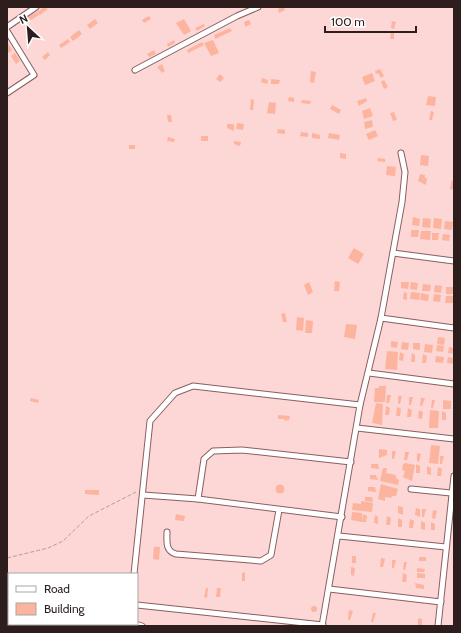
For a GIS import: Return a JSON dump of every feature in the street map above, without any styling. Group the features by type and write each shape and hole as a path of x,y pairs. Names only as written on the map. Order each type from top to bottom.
{"street":[{"path":"7,27 36,7"},
{"path":"135,70 237,16 258,7"},
{"path":"7,31 34,75 7,93"},
{"path":"138,605 322,626 339,536 360,404 369,373 393,253 405,172 401,153"},
{"path":"393,253 454,261"},
{"path":"381,318 454,328"},
{"path":"369,373 454,384"},
{"path":"134,573 150,421 175,393 192,386 360,404"},
{"path":"357,428 454,439"},
{"path":"198,499 204,459 213,451 242,450 351,462"},
{"path":"438,626 454,476"},
{"path":"411,489 451,493"},
{"path":"143,495 198,499 342,517"},
{"path":"167,532 168,548 170,552 176,554 261,561 271,555 279,510"},
{"path":"339,536 446,547"},
{"path":"329,589 441,602"}],"path":[{"path":"7,558 48,548 63,541 89,516 143,488"}],"building":[{"path":"44,7 48,9 40,15 37,12"},
{"path":"284,7 285,10 279,13 278,9"},
{"path":"37,12 39,15 31,20 28,17"},
{"path":"149,16 151,19 144,23 142,20"},
{"path":"95,19 98,23 90,29 87,25"},
{"path":"184,19 191,31 184,35 176,23"},
{"path":"249,20 251,24 245,27 244,22"},
{"path":"392,21 396,22 394,29 391,28"},
{"path":"204,24 205,26 197,31 195,28"},
{"path":"230,28 232,31 215,39 214,35"},
{"path":"79,30 82,34 73,41 70,37"},
{"path":"391,31 394,31 394,39 390,39"},
{"path":"68,39 70,42 61,48 59,45"},
{"path":"174,40 175,43 168,47 167,44"},
{"path":"213,40 219,53 211,56 204,43"},
{"path":"7,42 12,50 9,53 7,50"},
{"path":"202,42 204,45 188,53 187,50"},
{"path":"154,50 156,54 149,57 147,54"},
{"path":"48,52 50,55 45,60 42,57"},
{"path":"15,53 20,61 16,64 11,56"},
{"path":"162,64 165,71 162,73 157,67"},
{"path":"380,69 384,76 381,78 375,71"},
{"path":"311,71 316,72 314,83 310,82"},
{"path":"372,73 375,81 365,85 362,77"},
{"path":"220,74 224,78 220,82 216,79"},
{"path":"262,78 268,80 267,84 261,82"},
{"path":"271,79 280,80 279,84 271,84"},
{"path":"384,80 388,87 384,89 381,82"},
{"path":"428,96 436,97 435,106 426,105"},
{"path":"289,97 294,98 294,102 288,101"},
{"path":"366,98 367,101 359,106 357,101"},
{"path":"251,99 254,100 253,110 250,110"},
{"path":"302,100 311,101 310,104 301,103"},
{"path":"269,102 276,103 275,114 267,113"},
{"path":"332,105 341,110 339,114 330,109"},
{"path":"370,108 373,116 364,119 362,111"},
{"path":"431,111 434,112 432,120 429,120"},
{"path":"394,112 397,120 393,121 390,113"},
{"path":"167,115 171,115 172,122 168,122"},
{"path":"372,120 373,127 365,129 364,122"},
{"path":"237,123 244,124 243,130 236,129"},
{"path":"227,124 234,124 234,131 227,128"},
{"path":"278,129 285,130 285,134 277,133"},
{"path":"375,130 378,136 369,140 366,134"},
{"path":"301,132 308,133 308,137 300,136"},
{"path":"312,133 320,135 320,139 312,138"},
{"path":"329,133 340,135 339,140 328,138"},
{"path":"201,136 208,136 208,141 201,141"},
{"path":"168,137 175,139 174,142 167,141"},
{"path":"234,141 241,142 240,146 234,144"},
{"path":"129,145 135,145 135,149 129,149"},
{"path":"340,153 346,154 346,159 340,158"},
{"path":"421,155 429,156 428,166 420,165"},
{"path":"378,158 385,159 385,162 377,161"},
{"path":"387,166 396,167 395,176 386,175"},
{"path":"420,174 425,175 425,178 427,178 426,185 418,181"},
{"path":"452,180 454,180 454,190 450,189"},
{"path":"413,217 420,219 419,226 412,225"},
{"path":"423,218 431,219 430,228 422,227"},
{"path":"434,218 442,219 441,229 433,228"},
{"path":"445,221 453,222 452,230 444,229"},
{"path":"411,230 419,230 418,237 411,237"},
{"path":"421,231 431,231 430,240 420,239"},
{"path":"432,233 439,233 438,240 432,240"},
{"path":"443,234 450,235 449,241 442,240"},
{"path":"354,248 364,254 358,264 348,258"},
{"path":"335,281 340,282 339,291 334,291"},
{"path":"309,282 313,292 308,295 304,285"},
{"path":"401,282 409,282 408,289 401,288"},
{"path":"411,282 418,283 417,290 410,289"},
{"path":"423,284 431,285 430,291 422,291"},
{"path":"435,285 442,286 441,293 434,292"},
{"path":"446,287 454,287 453,294 446,294"},
{"path":"404,292 407,293 407,300 403,299"},
{"path":"411,292 420,293 419,300 410,299"},
{"path":"421,293 429,295 428,301 420,300"},
{"path":"434,294 441,295 440,302 433,301"},
{"path":"446,296 453,296 453,303 445,303"},
{"path":"285,313 287,322 283,322 281,314"},
{"path":"297,317 304,318 303,331 296,330"},
{"path":"306,320 313,321 312,333 305,333"},
{"path":"346,324 357,325 355,339 344,337"},
{"path":"438,337 445,338 444,345 437,344"},
{"path":"391,341 398,342 397,348 391,347"},
{"path":"402,342 409,343 408,350 401,349"},
{"path":"413,343 420,343 420,350 413,349"},
{"path":"425,344 433,345 432,353 424,352"},
{"path":"437,345 444,346 443,352 436,351"},
{"path":"449,347 454,348 454,354 448,353"},
{"path":"387,351 398,352 397,370 385,369"},
{"path":"400,352 404,354 403,361 399,360"},
{"path":"412,353 415,355 415,362 411,362"},
{"path":"423,354 427,356 426,363 422,363"},
{"path":"436,356 444,357 443,363 435,362"},
{"path":"448,357 454,358 454,364 447,363"},
{"path":"379,386 386,386 385,402 374,402 375,388 379,388"},
{"path":"387,395 391,395 389,403 386,403"},
{"path":"398,396 402,396 400,404 398,404"},
{"path":"409,397 413,397 411,405 409,405"},
{"path":"31,398 39,400 38,403 30,401"},
{"path":"421,398 425,398 422,406 420,406"},
{"path":"432,400 435,400 433,408 431,408"},
{"path":"443,400 451,401 451,409 443,409"},
{"path":"376,403 383,404 382,425 372,423"},
{"path":"386,406 390,408 389,415 385,415"},
{"path":"397,407 401,409 400,416 396,416"},
{"path":"408,408 412,410 411,417 407,417"},
{"path":"419,410 423,412 422,419 418,418"},
{"path":"430,410 439,411 438,428 429,428"},
{"path":"442,411 446,413 446,420 442,420"},
{"path":"278,415 290,416 289,420 284,421 285,419 278,419"},
{"path":"431,445 440,446 438,464 429,463"},
{"path":"379,449 387,450 387,455 379,458"},
{"path":"392,451 396,451 394,459 392,459"},
{"path":"405,452 409,452 407,460 404,460"},
{"path":"417,453 421,454 419,462 417,461"},
{"path":"440,456 444,456 442,464 440,464"},
{"path":"406,463 415,465 412,481 403,477 405,471 402,470 403,464"},
{"path":"371,464 378,464 379,469 371,468"},
{"path":"416,464 420,466 420,473 416,473"},
{"path":"427,466 431,468 431,475 427,474"},
{"path":"438,467 442,469 441,476 437,476"},
{"path":"383,468 387,468 386,473 396,475 396,478 399,480 398,485 380,481"},
{"path":"370,475 376,475 378,480 370,479"},
{"path":"280,484 285,489 280,494 275,489"},
{"path":"381,484 398,489 396,496 392,496 391,498 385,497 385,501 378,499"},
{"path":"368,487 375,487 376,492 368,491"},
{"path":"85,490 99,490 99,495 85,494"},
{"path":"365,497 372,497 373,502 365,501"},
{"path":"361,501 373,503 372,512 352,510 353,503 361,504"},
{"path":"398,506 403,507 403,515 398,513"},
{"path":"416,508 420,509 420,517 415,515"},
{"path":"422,509 426,509 424,517 422,517"},
{"path":"433,510 437,511 435,519 432,518"},
{"path":"352,512 362,513 362,522 351,520"},
{"path":"176,514 185,516 184,521 175,520"},
{"path":"363,514 367,516 366,522 362,522"},
{"path":"375,515 378,517 378,524 374,523"},
{"path":"387,516 391,518 390,525 386,525"},
{"path":"398,518 402,520 402,527 398,527"},
{"path":"410,519 414,521 413,528 409,528"},
{"path":"421,521 425,523 425,530 421,529"},
{"path":"431,522 435,524 435,530 431,530"},
{"path":"154,547 160,547 159,560 153,559"},
{"path":"352,556 356,556 356,563 352,563"},
{"path":"419,557 426,557 426,561 419,561"},
{"path":"381,558 385,559 383,567 380,567"},
{"path":"392,560 396,560 394,568 392,568"},
{"path":"404,562 407,562 405,570 403,570"},
{"path":"351,567 355,568 354,576 351,575"},
{"path":"417,568 425,569 424,572 417,572"},
{"path":"245,572 245,581 242,581 242,573"},
{"path":"403,573 407,575 406,582 402,582"},
{"path":"417,573 425,574 425,578 417,578"},
{"path":"415,583 424,585 424,589 416,588"},
{"path":"206,588 208,588 207,598 204,597"},
{"path":"217,588 221,588 220,597 216,597"},
{"path":"314,606 317,609 314,612 311,609"},
{"path":"349,610 353,611 350,620 348,620"},
{"path":"373,613 376,613 373,622 371,622"},
{"path":"418,618 422,619 422,626 418,626"}]}
